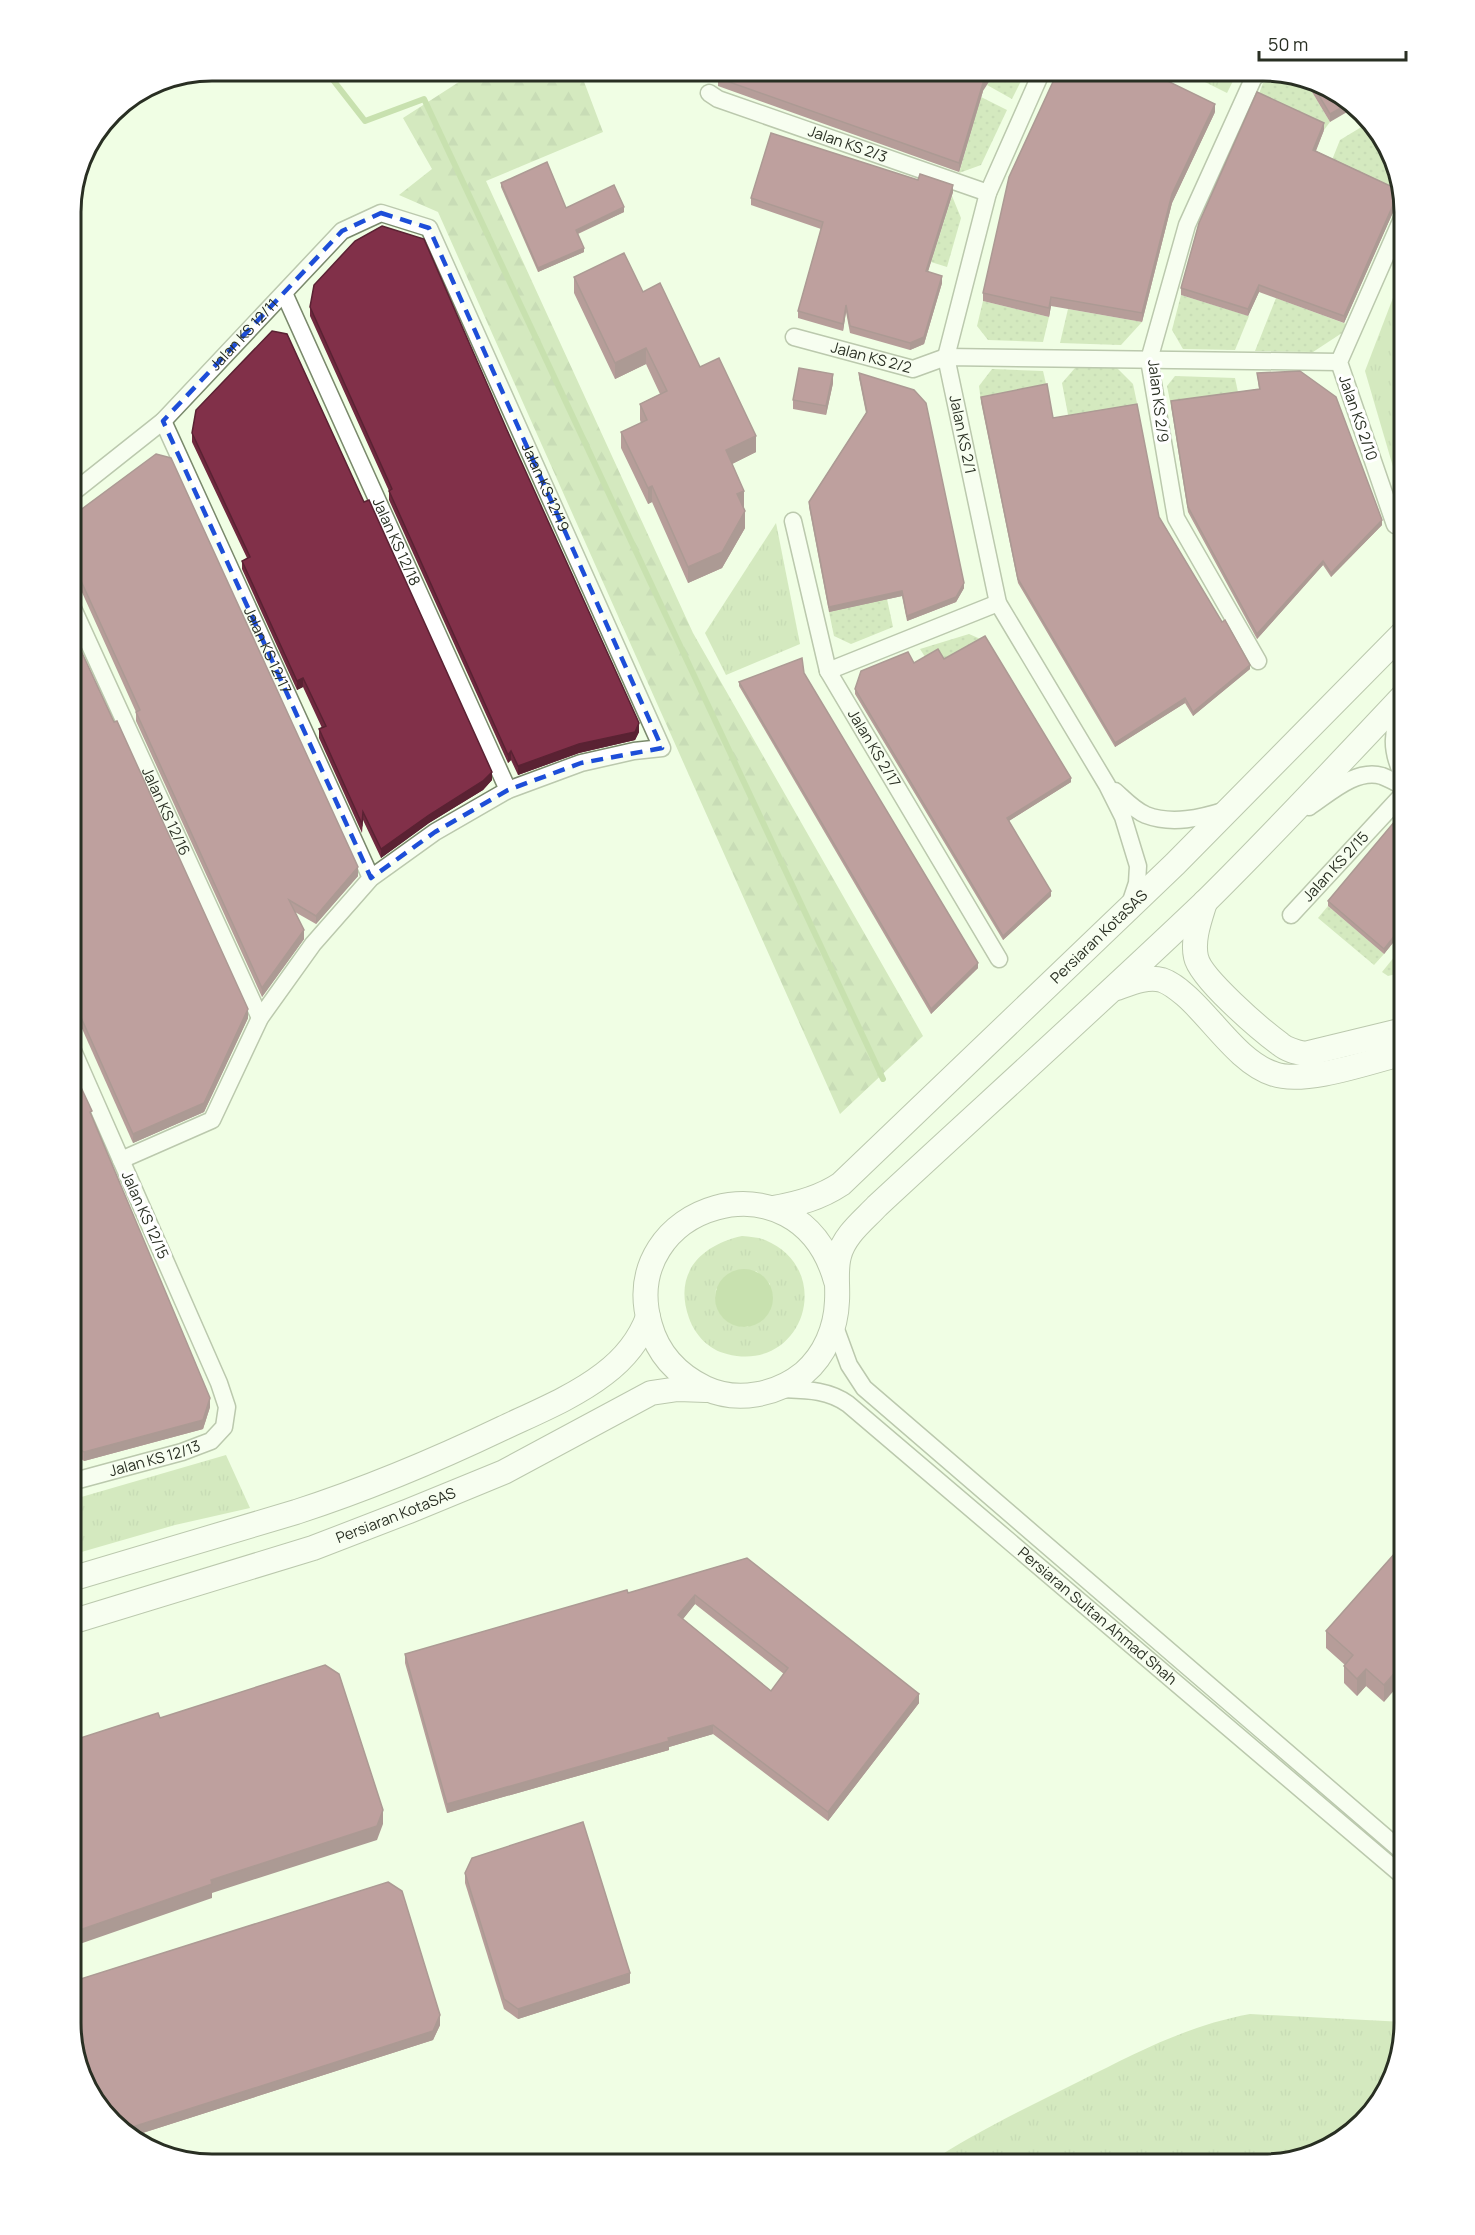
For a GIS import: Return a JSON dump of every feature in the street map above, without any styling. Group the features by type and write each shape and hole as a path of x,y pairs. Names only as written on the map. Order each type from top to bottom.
{"main road":[{"name":"Persiaran KotaSAS","path":"710,1390 688,1378 669,1362 659,1349 648,1317 647,1284 651,1267 667,1238 693,1216 723,1204 740,1203 773,1208 801,1203 842,1184 1129,908 1394,642"},
{"name":"Persiaran KotaSAS","path":"81,1619 313,1548 409,1511 504,1472 651,1393 678,1389 710,1390 743,1395 760,1394 776,1389 805,1372 825,1346 834,1324 839,1254 848,1237 878,1206 1204,902 1281,826 1394,706"},
{"path":"1204,902 1195,946 1196,958 1203,973 1240,1010 1280,1044 1295,1052 1305,1054 1394,1032"},
{"path":"1113,989 1148,979 1161,980 1172,985 1192,1001 1242,1053 1259,1067 1275,1075 1293,1076 1329,1072 1394,1056"},
{"name":"Persiaran KotaSAS","path":"773,1208 795,1220 814,1236 828,1257 836,1281"},
{"name":"Persiaran KotaSAS","path":"81,1576 296,1512 438,1458 546,1408 604,1375 637,1341 648,1317"}],"street":[{"name":"Jalan KS 2/1","path":"1038,81 988,193 946,357 998,603 1107,785 1123,817 1138,866 1137,883 1129,908"},
{"name":"Jalan KS 2/9","path":"1252,81 1187,225 1149,360 1176,518 1258,661"},
{"name":"Jalan KS 2/3","path":"709,93 718,99 988,193"},
{"name":"Jalan KS 12/11","path":"81,486 163,421 342,231 381,213 429,228"},
{"name":"Jalan KS 12/19","path":"429,228 662,748 634,751 581,763 508,790"},
{"name":"Jalan KS 2/10","path":"1394,237 1340,362 1394,522"},
{"name":"Jalan KS 12/18","path":"284,293 508,790"},
{"name":"Jalan KS 2/2","path":"794,338 913,369 946,357"},
{"path":"946,357 1340,362"},
{"name":"Jalan KS 12/17","path":"163,421 371,878"},
{"name":"Jalan KS 2/17","path":"793,521 828,671 999,958"},
{"path":"828,671 998,603"},
{"name":"Jalan KS 12/16","path":"81,626 260,1018"},
{"path":"1394,733 1394,749"},
{"path":"1281,826 1341,785 1366,775 1381,776 1394,782"},
{"path":"1107,785 1146,815 1166,819 1201,818 1230,808"},
{"path":"121,1160 212,1120 260,1018 313,944 371,878 435,832 508,790"},
{"name":"Jalan KS 2/15","path":"1291,915 1394,804"},
{"name":"Jalan KS 12/15","path":"81,1069 219,1383"},
{"name":"Persiaran Sultan Ahmad Shah","path":"834,1324 849,1365 864,1388 1394,1843"},
{"name":"Jalan KS 12/13","path":"81,1479 182,1452 211,1441 224,1426 227,1407 219,1383"},
{"name":"Persiaran Sultan Ahmad Shah","path":"776,1389 821,1391 840,1398 848,1404 1394,1869"}],"highlighted area":[{"path":"381,213 429,228 662,748 581,763 508,790 435,832 371,878 163,421 342,231"}],"green space":[{"path":"460,81 584,81 603,132 486,181 693,633 923,1036 840,1114 438,212 399,195 432,169 403,118"},
{"path":"990,81 1021,81 1012,99 987,85"},
{"path":"1203,81 1233,81 1227,93"},
{"path":"1271,81 1311,91 1330,122 1324,130 1257,99 1263,83"},
{"path":"981,97 1007,110 981,165 959,173"},
{"path":"1362,126 1384,162 1393,194 1330,165 1340,140"},
{"path":"952,196 961,218 947,267 931,262"},
{"path":"1181,295 1249,316 1235,350 1183,349 1172,330"},
{"path":"1394,295 1394,470 1365,371"},
{"path":"1276,298 1349,325 1348,329 1313,352 1255,351"},
{"path":"983,301 1049,317 1043,342 988,340 977,326"},
{"path":"1068,309 1142,322 1121,345 1060,343"},
{"path":"1075,368 1117,368 1133,384 1138,408 1069,420 1062,383"},
{"path":"992,369 1043,371 1047,388 981,402 979,386"},
{"path":"1175,376 1235,378 1239,397 1171,406 1167,386"},
{"path":"776,523 800,644 726,675 705,633"},
{"path":"887,599 893,627 851,644 834,636 829,612"},
{"path":"969,634 985,641 944,664 927,660 920,649"},
{"path":"1328,906 1384,954 1374,965 1318,918"},
{"path":"1394,957 1394,974 1388,976 1382,972"},
{"path":"742,1236 765,1240 787,1254 800,1273 805,1295 802,1316 791,1335 775,1349 753,1356 720,1352 699,1336 689,1318 685,1302 688,1275 703,1254 727,1240","holes":["756,1271 770,1284 748,1327 733,1324 722,1316 716,1304 716,1289"]},
{"path":"226,1455 250,1508 175,1525 81,1552 81,1497"},
{"path":"1250,2014 1394,2021 1390,2057 1376,2088 1356,2116 1328,2136 1297,2150 1263,2154 943,2154 1002,2120 1142,2050 1183,2033"}],"shaded area":[{"path":"744,1269 755,1271 768,1282 773,1298 771,1309 760,1322 744,1327 733,1325 720,1314 715,1298 717,1287 728,1274"}],"building":[{"path":"727,81 984,81 959,163"},
{"path":"1053,81 1168,81 1215,104 1172,194 1142,313 1051,297 1049,308 983,293 1009,177"},
{"path":"1257,92 1324,123 1313,150 1392,187 1393,195 1394,204 1344,316 1259,285 1248,309 1181,288 1199,223"},
{"path":"1318,94 1342,108 1330,114"},
{"path":"771,133 918,180 920,174 953,185 926,271 942,276 924,337 910,343 850,326 846,305 843,324 798,311 823,222 751,198"},
{"path":"547,162 566,208 614,185 624,207 576,230 584,248 538,268 501,183"},
{"path":"382,226 424,239 639,723 635,732 579,744 518,766 511,751 508,755 389,491 392,489 310,307 314,285 355,241"},
{"path":"624,253 643,292 660,283 700,367 719,358 756,436 726,450 744,491 737,494 745,511 722,552 688,567 652,486 648,488 621,432 647,420 640,404 667,391 646,348 615,363 574,277"},
{"path":"272,331 287,334 364,502 369,500 492,772 483,781 381,849 363,812 362,824 319,729 326,726 303,678 297,681 242,561 250,557 192,433 196,410"},
{"path":"799,368 833,374 826,406 793,400"},
{"path":"1300,371 1336,397 1382,520 1331,573 1323,561 1257,634 1188,507 1171,401 1260,389 1257,373"},
{"path":"859,373 914,390 926,403 964,583 956,597 907,616 902,591 829,607 809,502 867,412"},
{"path":"1047,384 1053,418 1137,404 1159,517 1222,622 1225,620 1250,665 1193,712 1185,698 1115,743 1018,579 981,397"},
{"path":"156,454 171,458 358,867 316,916 289,900 304,930 262,988 136,712 140,710 81,581 81,510"},
{"path":"985,636 1071,778 1007,818 1051,891 1003,936 855,689 861,671 908,652 914,663 938,649 944,659"},
{"path":"81,651 114,722 117,721 248,1009 204,1103 133,1134 81,1017"},
{"path":"802,658 804,673 978,963 931,1009 739,682"},
{"path":"1394,822 1394,936 1384,949 1328,901"},
{"path":"81,1087 210,1398 203,1420 84,1452 81,1450"},
{"path":"1394,1554 1394,1674 1384,1685 1366,1669 1357,1679 1344,1666 1353,1655 1326,1631"},
{"path":"747,1558 919,1694 828,1812 713,1725 668,1738 669,1741 447,1804 405,1654 627,1590 628,1593","holes":["695,1595 788,1668 771,1691 678,1615"]},
{"path":"325,1665 339,1674 383,1810 377,1826 211,1880 212,1884 81,1930 81,1738 158,1713 160,1718"},
{"path":"583,1822 630,1973 518,2009 504,1999 465,1873 472,1858"},
{"path":"388,1882 402,1891 440,2015 433,2031 132,2127 108,2103 89,2068 82,2040 81,1979"}],"waterway":[{"path":"334,81 365,121 424,99 883,1079"}]}
